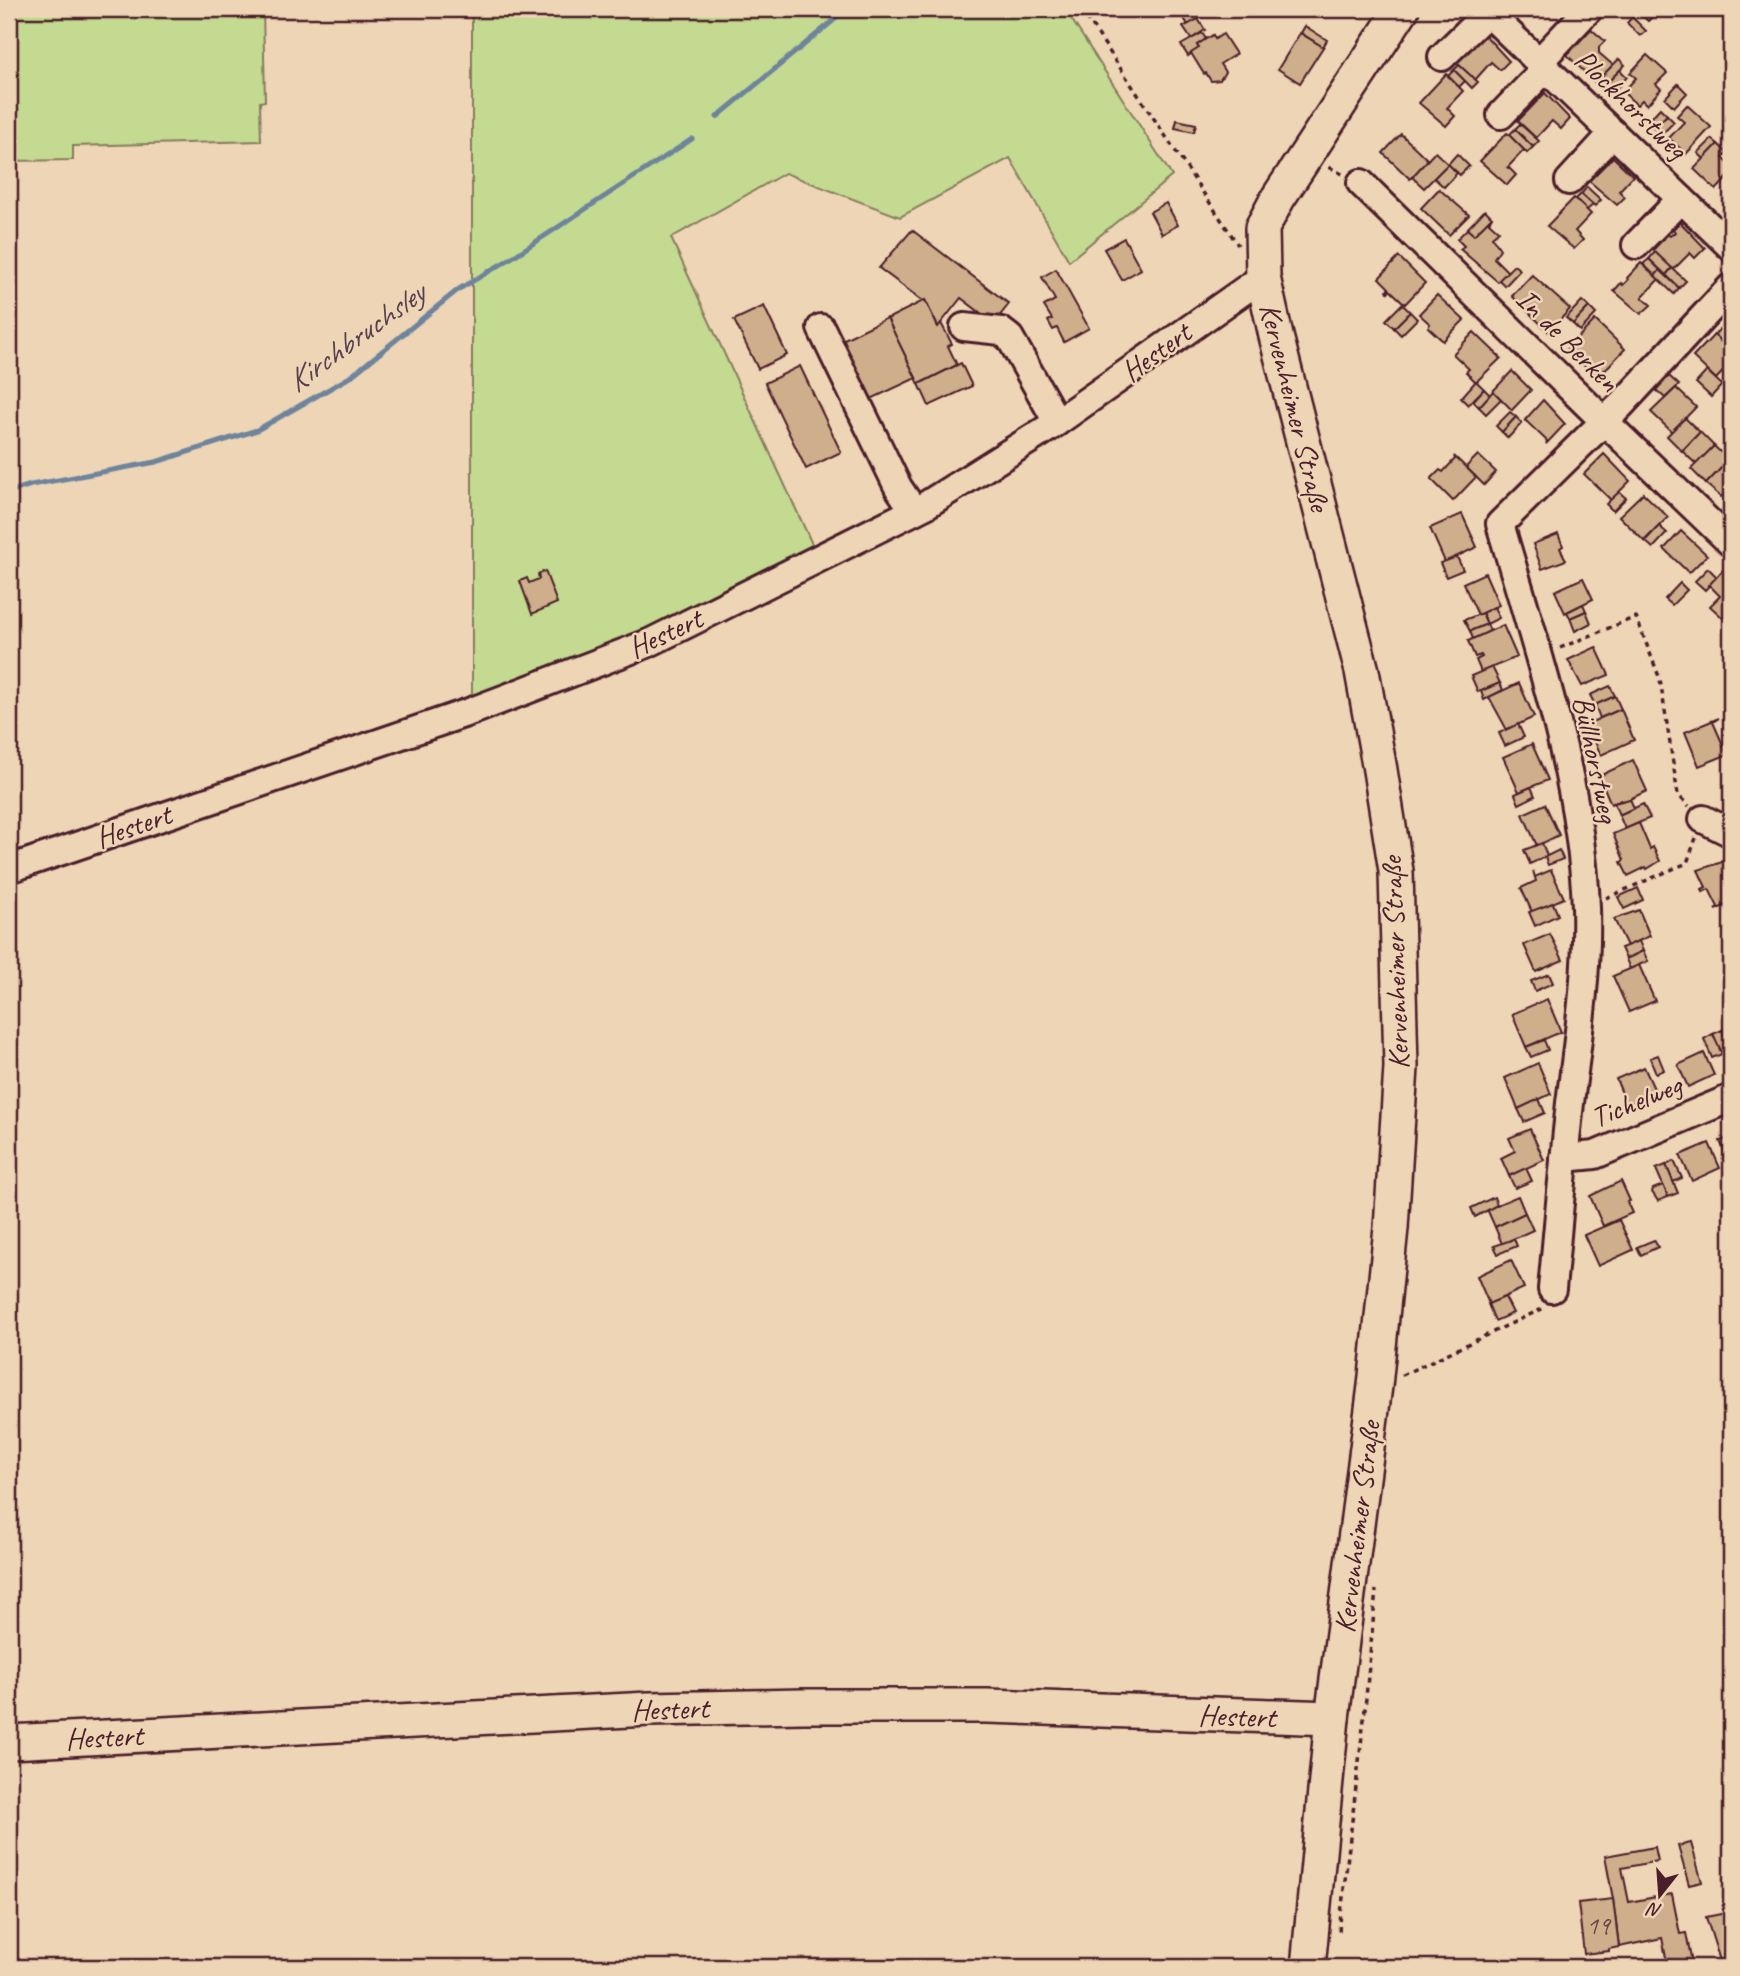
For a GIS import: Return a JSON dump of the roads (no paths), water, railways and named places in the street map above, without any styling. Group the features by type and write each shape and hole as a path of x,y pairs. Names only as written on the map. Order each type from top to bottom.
{"main road":[{"name":"Kervenheimer Straße","path":"1308,1967 1332,1718 1375,1386 1391,1228 1401,1067 1396,871 1363,671 1276,336 1263,276 1262,228 1308,151 1402,9"},
{"name":"Hestert","path":"9,1742 649,1709 803,1706 987,1706 1332,1718"}],"street":[{"path":"1501,115 1588,9"},
{"path":"1442,57 1486,10"},
{"name":"Plockhorstweg","path":"1486,10 1731,247"},
{"path":"1569,181 1613,133"},
{"name":"In de Berken","path":"1361,183 1604,421 1730,538"},
{"path":"1636,245 1681,199"},
{"name":"Hestert","path":"9,869 472,711 649,643 914,511 1057,422 1263,276"},
{"path":"1604,421 1731,287"},
{"path":"964,327 1001,331 1010,338 1057,422"},
{"path":"821,328 898,487 914,511"},
{"name":"Büllhorstweg","path":"1552,1289 1579,1031 1586,907 1579,835 1568,776 1539,657 1500,524 1604,421"},
{"path":"1703,819 1731,833"},
{"name":"Tichelweg","path":"1564,1158 1595,1155 1731,1097"}],"waterway":[{"name":"Kirchbruchsley","path":"717,117 834,20 840,9"},
{"name":"Kirchbruchsley","path":"9,492 31,485 156,462 257,430 350,377 459,289 505,262 692,139"}]}
